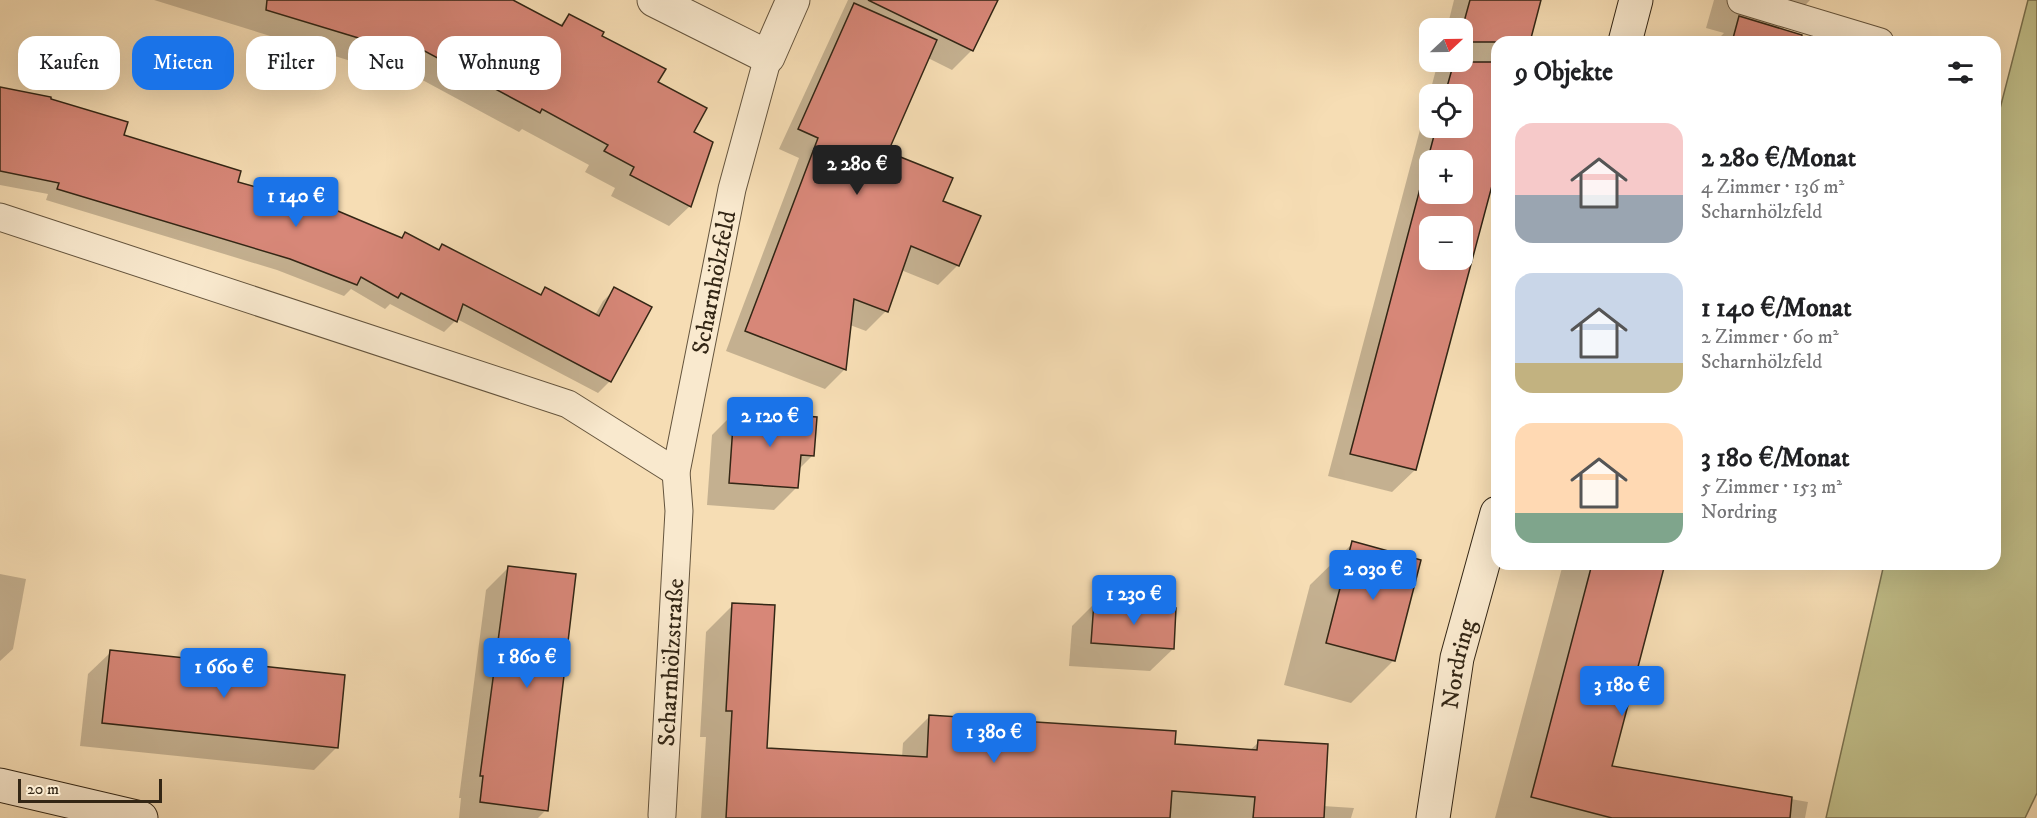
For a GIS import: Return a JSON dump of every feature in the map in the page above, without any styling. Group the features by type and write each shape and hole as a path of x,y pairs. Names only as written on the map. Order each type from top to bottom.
{"street":[{"path":"654,0 768,57"},
{"name":"Scharnhölzfeld","path":"768,57 793,0"},
{"path":"1627,36 1636,0"},
{"name":"Nordring","path":"1433,818 1457,658 1491,535"},
{"path":"0,785 141,818"}],"lane":[{"path":"1741,0 1860,36"},
{"name":"Scharnhölzfeld","path":"680,511 676,472 732,189 768,57"},
{"path":"0,218 568,404 676,472"},
{"name":"Scharnhölzstraße","path":"662,815 680,511"}],"shaded area":[{"path":"2028,0 2037,0 2037,793 2025,818 1826,818 1883,570 2001,570 2001,105"}],"building":[{"path":"267,0 513,0 562,26 569,14 604,32 602,36 666,69 658,82 707,108 694,132 713,142 691,207 630,175 634,167 604,151 608,145 542,109 540,113 497,90 561,90 561,36 437,36 437,58 425,51 425,36 352,36 266,10"},
{"path":"868,0 998,0 973,51"},
{"path":"1470,0 1541,0 1532,36 1491,36 1491,42 1473,42 1473,18 1465,18"},
{"path":"854,3 937,40 888,152 953,178 943,201 981,216 959,266 911,246 888,312 854,299 846,370 745,331 818,138 798,129"},
{"path":"1739,16 1802,35 1802,36 1734,36"},
{"path":"1473,62 1491,62 1491,189 1473,257 1473,216 1419,216 1419,270 1469,270 1416,470 1350,454 1419,192 1419,204 1473,204 1473,150 1430,150 1433,138 1473,138 1473,84 1448,84 1451,72 1473,72"},
{"path":"0,87 51,97 51,99 128,122 124,135 241,171 238,182 326,206 402,238 405,232 439,250 442,244 541,295 545,287 599,316 614,287 652,307 611,382 463,304 457,322 401,293 398,298 361,277 357,285 290,259 57,189 59,183 0,171"},
{"path":"734,411 817,417 814,456 801,455 798,488 729,483"},
{"path":"1352,541 1421,560 1395,661 1326,643"},
{"path":"508,566 576,574 548,811 480,802 483,776 480,776"},
{"path":"1590,570 1663,570 1612,766 1792,797 1790,818 1612,818 1531,797"},
{"path":"1094,602 1176,608 1174,649 1091,643"},
{"path":"732,603 775,605 767,748 927,757 929,715 1176,731 1175,744 1257,750 1258,740 1328,744 1324,818 1253,818 1255,797 1172,791 1170,818 726,818 732,711 726,711"},
{"path":"110,650 345,675 338,748 102,723"}]}
